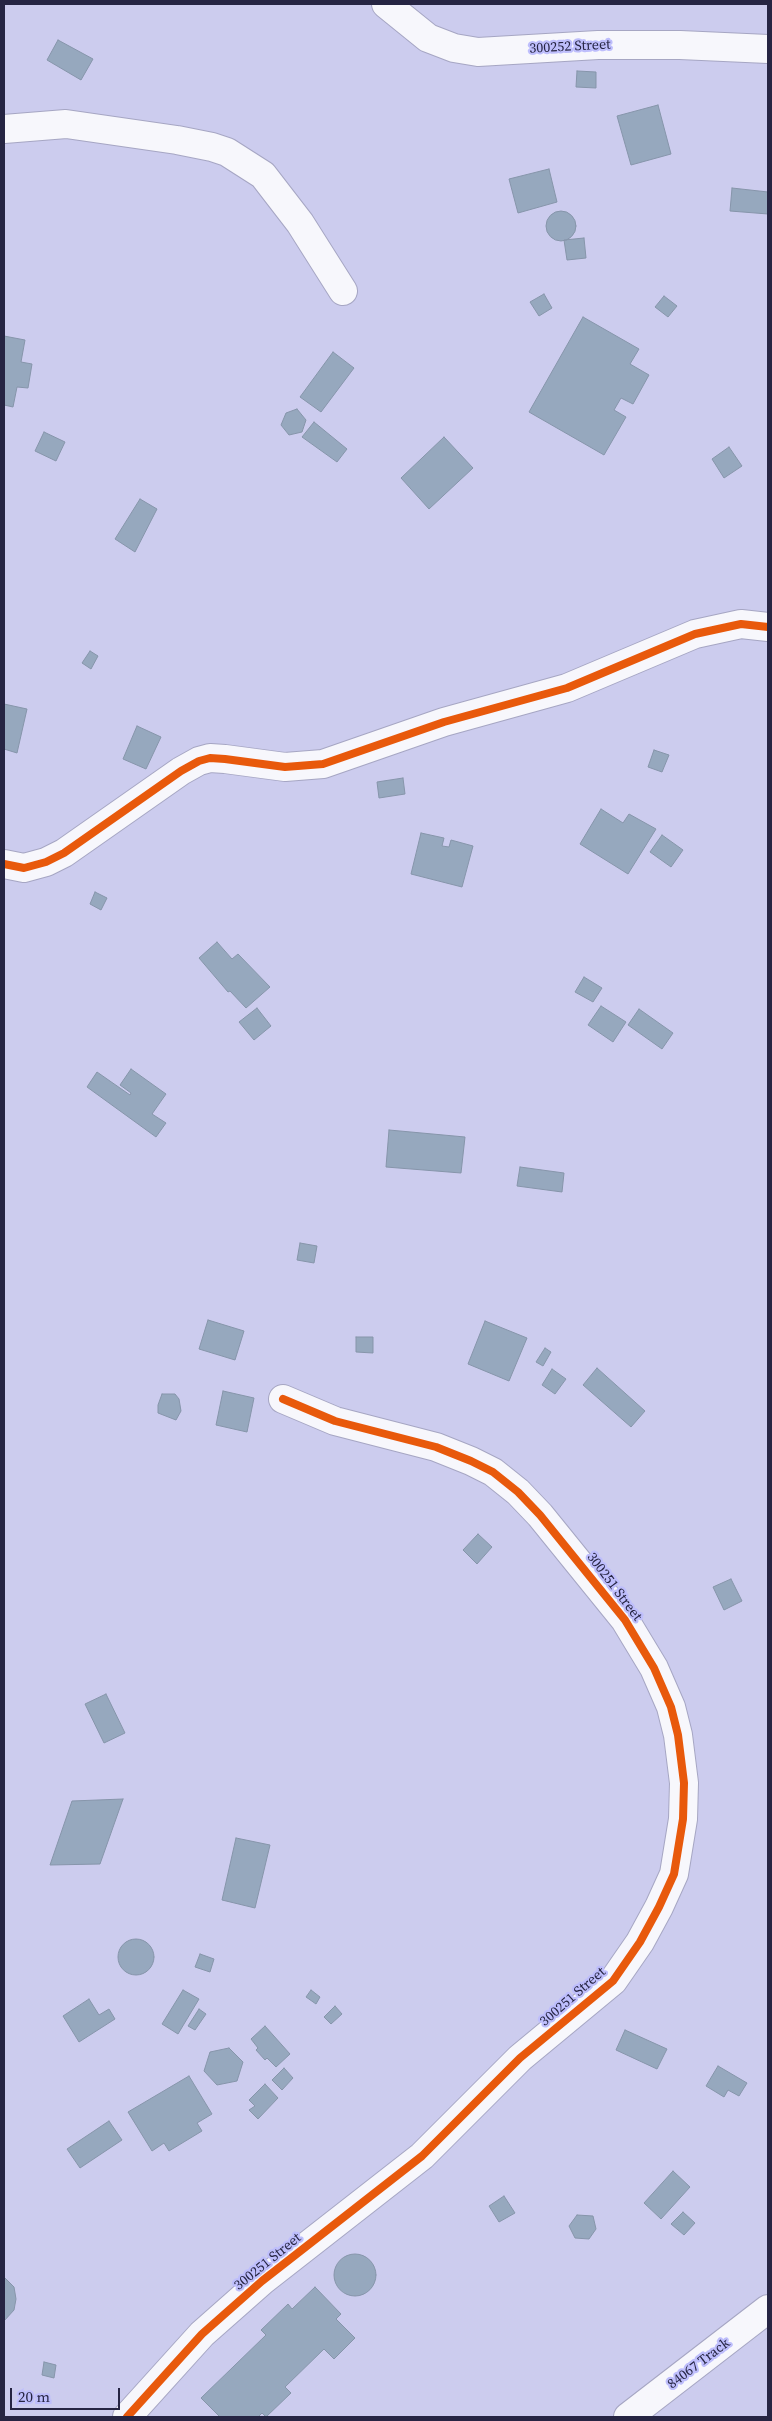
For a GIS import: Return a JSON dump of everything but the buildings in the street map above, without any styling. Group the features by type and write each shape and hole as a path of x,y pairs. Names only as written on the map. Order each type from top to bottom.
{"street":[{"name":"300252 Street","path":"386,4 428,38 454,48 478,52 598,45 680,45 768,49"},
{"path":"4,129 66,124 177,140 227,152 263,175 300,223 343,291"},
{"path":"4,864 24,868 46,862 64,853 180,771 199,761 218,759 284,768 323,764 444,722 567,688 695,634 741,624 768,627"},
{"name":"300251 Street","path":"126,2417 202,2334 262,2281 422,2156 520,2058 613,1981 640,1942 674,1874 683,1819 684,1783 678,1735 671,1707 654,1668 625,1620 540,1515 518,1492 493,1472 471,1461 436,1447 335,1421 283,1399"},
{"name":"84067 Track","path":"628,2417 768,2309"}],"cycle path":[{"path":"4,864 24,868 46,862 64,853 181,771 199,761 210,758 225,759 285,767 323,764 444,722 567,688 695,634 741,624 768,627"},
{"path":"127,2417 202,2334 262,2281 422,2156 520,2058 613,1981 640,1942 674,1874 683,1819 684,1783 678,1735 671,1707 654,1668 625,1620 540,1515 518,1492 493,1472 471,1461 436,1447 335,1421 283,1399"}]}
